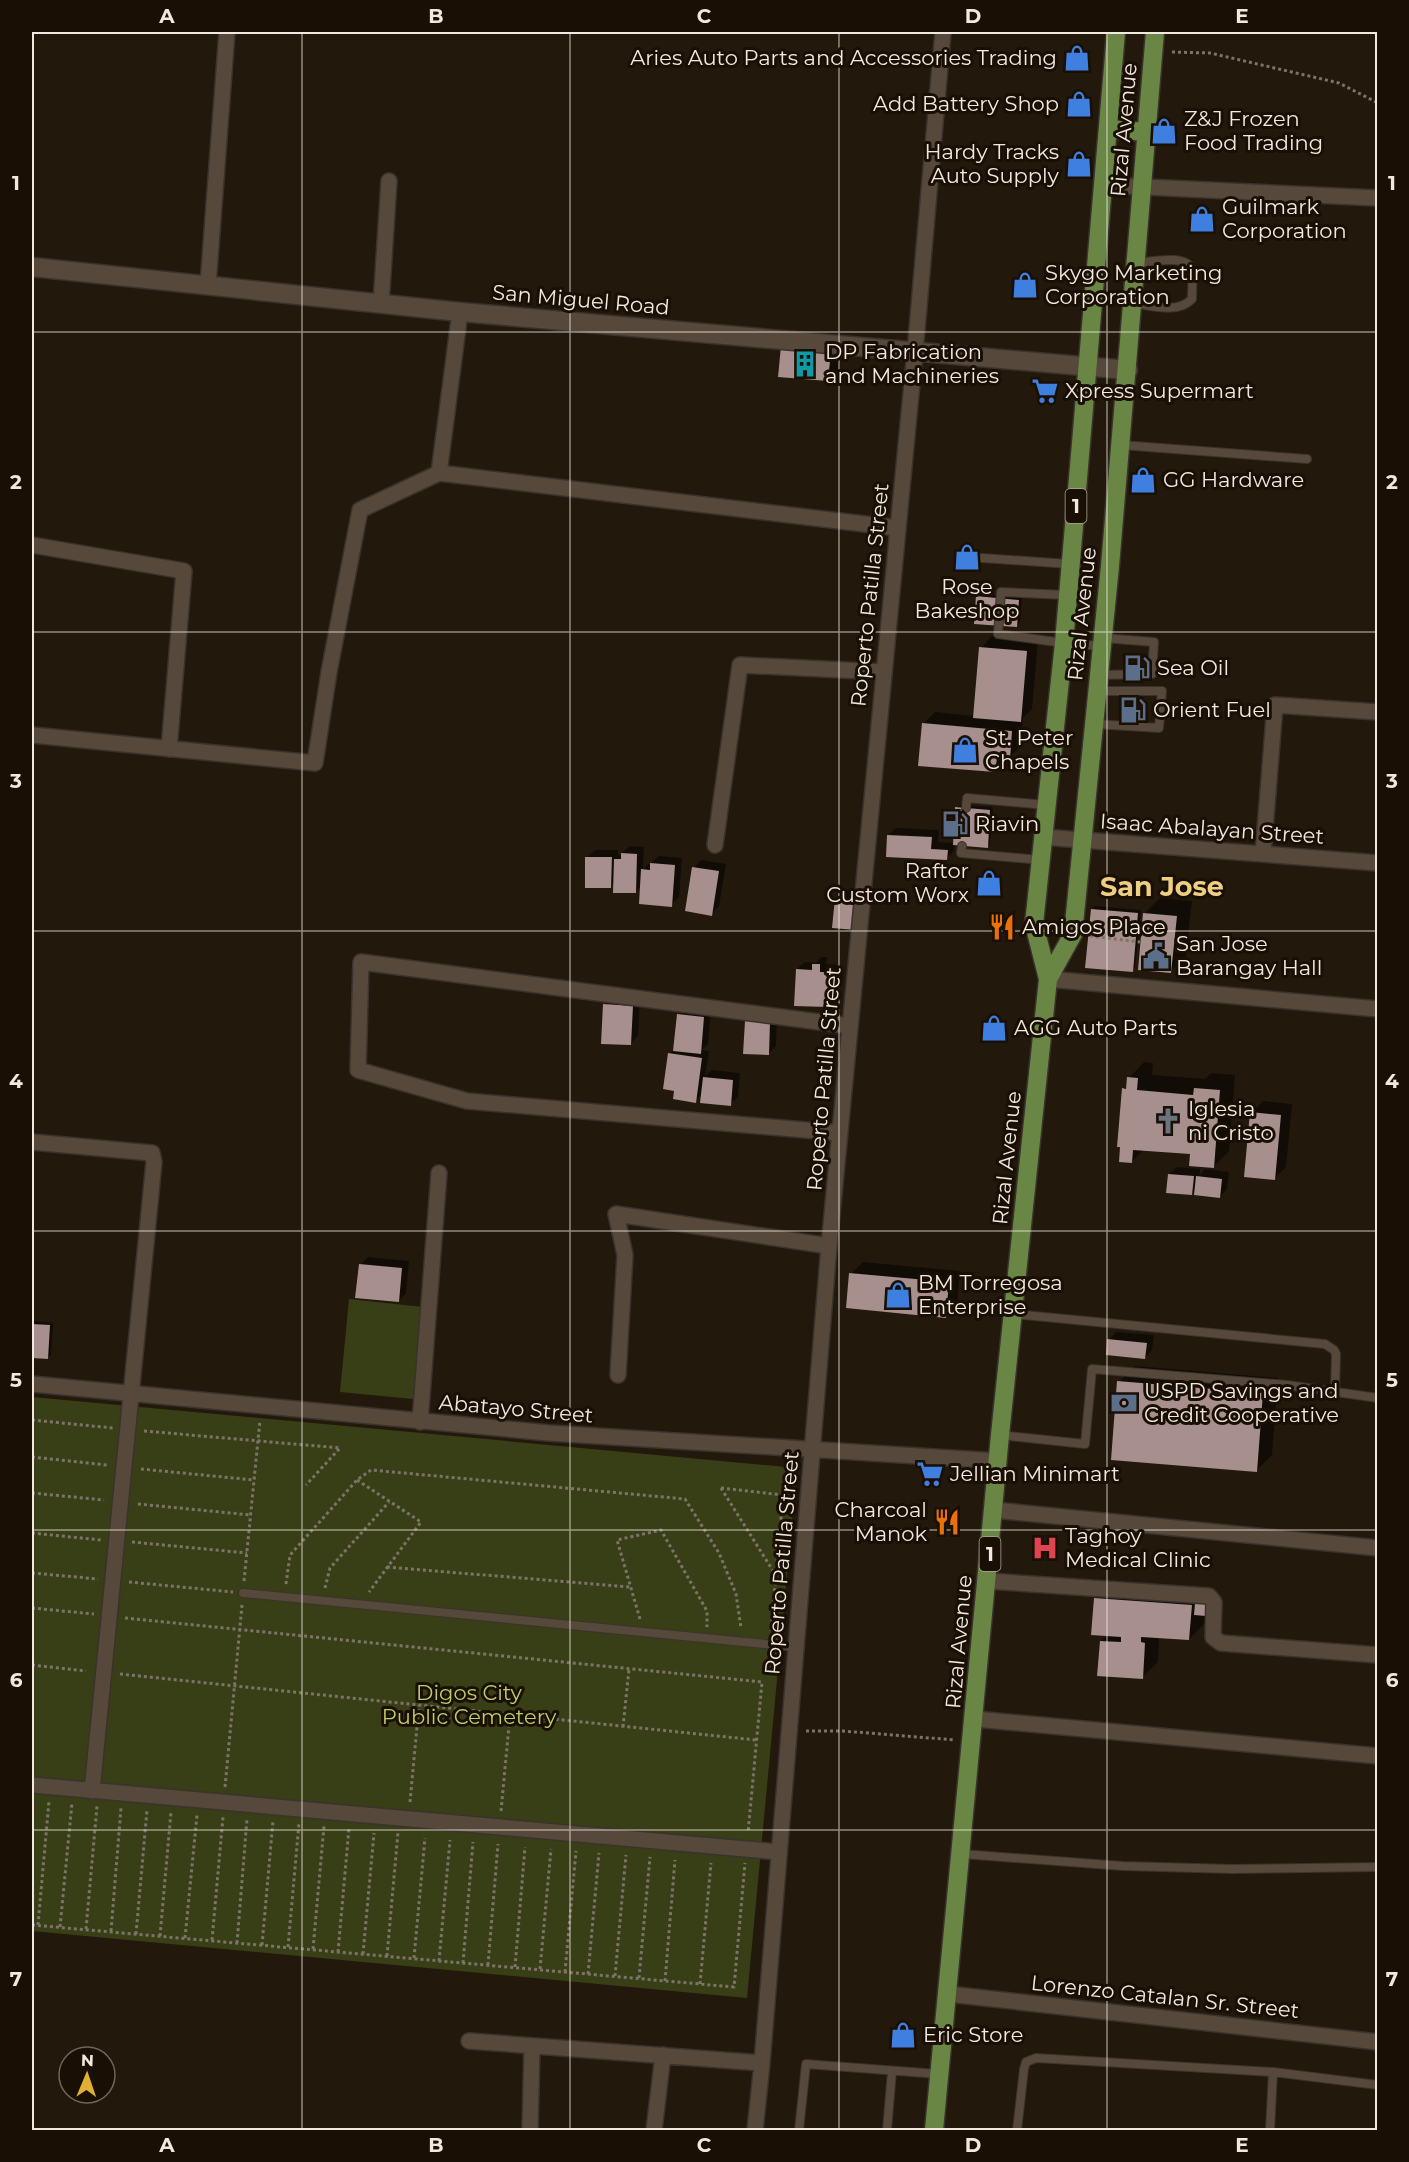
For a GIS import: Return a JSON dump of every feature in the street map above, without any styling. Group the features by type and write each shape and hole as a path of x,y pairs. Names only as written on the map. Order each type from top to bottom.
{"main road":[{"name":"Rizal Avenue","path":"934,2130 973,1741 1000,1435 1048,979 1034,924 1064,644 1116,32"},
{"name":"Rizal Avenue","path":"1048,979 1073,934 1128,370 1155,32"},
{"path":"1108,129 1146,132"}],"street":[{"path":"208,285 227,32"},
{"name":"Roperto Patilla Street","path":"754,2130 762,2063 829,1246 915,352 943,32"},
{"path":"381,304 389,180"},
{"path":"1103,185 1377,198"},
{"name":"San Miguel Road","path":"32,267 460,312 1128,370"},
{"path":"439,473 460,312"},
{"path":"32,735 315,763 329,672 360,510 439,473 898,528"},
{"path":"32,545 184,571 169,749"},
{"path":"715,845 740,665 884,672"},
{"path":"1263,854 1275,705 1377,712"},
{"name":"Isaac Abalayan Street","path":"1043,837 1377,864"},
{"path":"840,1133 466,1101 358,1071 361,962 850,1026"},
{"path":"1048,979 1377,1009"},
{"path":"32,1142 152,1153 154,1162 103,1672 95,1791"},
{"path":"420,1422 439,1173"},
{"path":"618,1375 625,1255 616,1214 829,1246"},
{"name":"Abatayo Street","path":"32,1384 600,1437 998,1461"},
{"path":"994,1510 1377,1548"},
{"path":"987,1581 1209,1596 1214,1602 1213,1637 1221,1643 1377,1655"},
{"path":"975,1719 1377,1756"},
{"path":"32,1785 779,1852"},
{"name":"Lorenzo Catalan Sr. Street","path":"948,1994 1377,2042"},
{"path":"469,2041 762,2063"},
{"path":"530,2130 532,2046"},
{"path":"654,2130 663,2055"}],"lane":[{"path":"1133,303 1172,308 1181,307 1192,299 1192,269 1188,264 1175,260 1136,263"},
{"path":"1121,445 1307,459"},
{"path":"982,558 1071,564"},
{"path":"1068,596 1001,592 998,634 1064,644 1154,642 1152,674 1098,683"},
{"path":"1094,724 1159,728 1162,691 1098,683"},
{"path":"966,808 967,798 1046,806"},
{"path":"962,846 961,853 1041,860"},
{"path":"1014,1314 1325,1344 1336,1354 1335,1390"},
{"path":"1000,1435 1085,1444 1092,1369 1335,1390 1377,1398"},
{"path":"243,1593 796,1647"},
{"path":"962,1854 1123,1866 1232,1869 1377,1867"},
{"path":"1017,2130 1024,2069 1026,2062 1036,2058 1273,2072 1377,2085"},
{"path":"799,2130 806,2064 940,2074"},
{"path":"887,2130 892,2071"},
{"path":"1270,2130 1273,2072"}],"path":[{"path":"1166,52 1210,53 1263,64 1339,83 1377,103"},
{"path":"1088,936 1140,942"},
{"path":"212,1940 262,1406"},
{"path":"32,1420 340,1448 306,1485"},
{"path":"32,1457 254,1480"},
{"path":"284,1597 290,1555 357,1480 371,1470 686,1499 718,1552 736,1594 743,1642"},
{"path":"357,1480 421,1522 359,1604"},
{"path":"770,1644 783,1495 721,1488 776,1575"},
{"path":"32,1493 251,1515"},
{"path":"322,1601 330,1568 389,1502"},
{"path":"644,1632 617,1540 661,1530 707,1611 707,1638"},
{"path":"32,1533 247,1553"},
{"path":"387,1567 631,1587"},
{"path":"32,1573 243,1593"},
{"path":"32,1608 762,1682 734,1987 32,1925"},
{"path":"32,1665 756,1740"},
{"path":"623,1726 629,1669"},
{"path":"387,1956 419,1705"},
{"path":"488,1965 510,1715"},
{"path":"789,1730 843,1731 973,1741"},
{"path":"38,1925 50,1787"},
{"path":"60,1927 73,1789"},
{"path":"86,1929 95,1791"},
{"path":"111,1931 123,1793"},
{"path":"136,1934 148,1796"},
{"path":"160,1936 172,1798"},
{"path":"185,1938 198,1800"},
{"path":"237,1942 249,1805"},
{"path":"262,1945 274,1807"},
{"path":"288,1947 300,1809"},
{"path":"313,1950 325,1812"},
{"path":"338,1952 350,1814"},
{"path":"363,1954 375,1816"},
{"path":"414,1958 426,1820"},
{"path":"439,1961 452,1823"},
{"path":"463,1963 475,1825"},
{"path":"515,1967 527,1829"},
{"path":"540,1969 553,1832"},
{"path":"565,1972 578,1834"},
{"path":"588,1974 600,1836"},
{"path":"615,1976 627,1838"},
{"path":"639,1978 651,1840"},
{"path":"665,1980 677,1843"},
{"path":"700,1984 713,1846"}],"green space":[{"path":"349,1299 423,1307 413,1399 340,1392"},
{"name":"Digos City Public Cemetery","path":"32,1397 797,1468 747,1998 32,1931"}],"building":[{"name":"DP Fabrication and Machineries","path":"781,346 831,351 828,381 778,377"},
{"path":"976,596 1019,600 1017,627 974,624"},
{"path":"979,647 1027,651 1021,722 973,718"},
{"path":"922,723 1012,731 1010,759 997,758 995,772 918,766"},
{"path":"955,807 990,810 988,848 953,845"},
{"path":"887,835 932,837 931,849 948,850 947,860 886,857"},
{"path":"621,853 637,854 636,893 613,893 614,859 621,859"},
{"path":"585,857 612,857 611,888 585,888"},
{"path":"650,863 675,865 672,907 639,904 641,869 650,870"},
{"path":"692,867 719,871 712,916 685,911"},
{"path":"835,898 859,900 856,930 832,928"},
{"path":"1091,909 1138,913 1133,972 1085,968"},
{"name":"San Jose Barangay Hall","path":"1143,913 1177,916 1171,973 1138,970"},
{"path":"812,964 820,964 820,972 831,972 831,979 836,979 835,994 829,993 828,1007 794,1006 796,969 812,970"},
{"path":"603,1004 633,1006 631,1045 601,1044"},
{"path":"677,1014 704,1017 701,1054 673,1051"},
{"path":"745,1021 770,1022 769,1055 743,1054"},
{"path":"668,1053 702,1058 696,1103 673,1099 674,1091 663,1089"},
{"path":"703,1077 733,1080 731,1106 700,1103"},
{"name":"Iglesia ni Cristo","path":"1127,1077 1138,1078 1137,1090 1193,1095 1194,1088 1220,1090 1214,1168 1189,1166 1190,1154 1133,1150 1132,1163 1119,1162 1120,1147 1117,1147 1122,1088 1126,1089"},
{"path":"1250,1112 1281,1115 1275,1180 1244,1177"},
{"path":"1168,1174 1194,1176 1192,1195 1166,1193"},
{"path":"1196,1176 1222,1179 1220,1198 1194,1195"},
{"path":"359,1264 402,1268 399,1302 355,1298"},
{"name":"BM Torregosa Enterprise","path":"849,1273 949,1282 946,1318 846,1308"},
{"path":"32,1324 50,1325 48,1359 32,1358"},
{"path":"1107,1339 1147,1343 1145,1359 1106,1355"},
{"path":"1117,1381 1263,1393 1257,1472 1111,1460"},
{"path":"1094,1598 1192,1605 1189,1640 1141,1637 1141,1642 1145,1643 1143,1679 1097,1676 1100,1641 1121,1642 1121,1637 1091,1635"},
{"path":"1195,1603 1207,1604 1206,1616 1194,1615"}],"place":[{"name":"Aries Auto Parts and Accessories Trading","path":"1077,58"},
{"name":"Add Battery Shop","path":"1079,104"},
{"name":"Z&J Frozen Food Trading","path":"1164,131"},
{"name":"Hardy Tracks Auto Supply","path":"1079,164"},
{"name":"Guilmark Corporation","path":"1202,219"},
{"name":"Skygo Marketing Corporation","path":"1025,285"},
{"name":"DP Fabrication and Machineries","path":"805,364"},
{"name":"Xpress Supermart","path":"1045,391"},
{"name":"GG Hardware","path":"1143,480"},
{"name":"Rose Bakeshop","path":"967,557"},
{"name":"Sea Oil","path":"1137,668"},
{"name":"Orient Fuel","path":"1133,710"},
{"name":"St. Peter Chapels","path":"965,750"},
{"name":"Riavin","path":"955,824"},
{"name":"Raftor Custom Worx","path":"989,883"},
{"name":"Amigos Place","path":"1002,927"},
{"name":"San Jose Barangay Hall","path":"1156,956"},
{"name":"AGG Auto Parts","path":"994,1028"},
{"name":"Iglesia ni Cristo","path":"1168,1121"},
{"name":"BM Torregosa Enterprise","path":"898,1295"},
{"name":"USPD Savings and Credit Cooperative","path":"1124,1403"},
{"name":"Jellian Minimart","path":"930,1474"},
{"name":"Charcoal Manok","path":"947,1522"},
{"name":"Taghoy Medical Clinic","path":"1045,1548"},
{"name":"Eric Store","path":"903,2035"}],"district":[{"name":"San Jose","path":"1162,887"}]}
